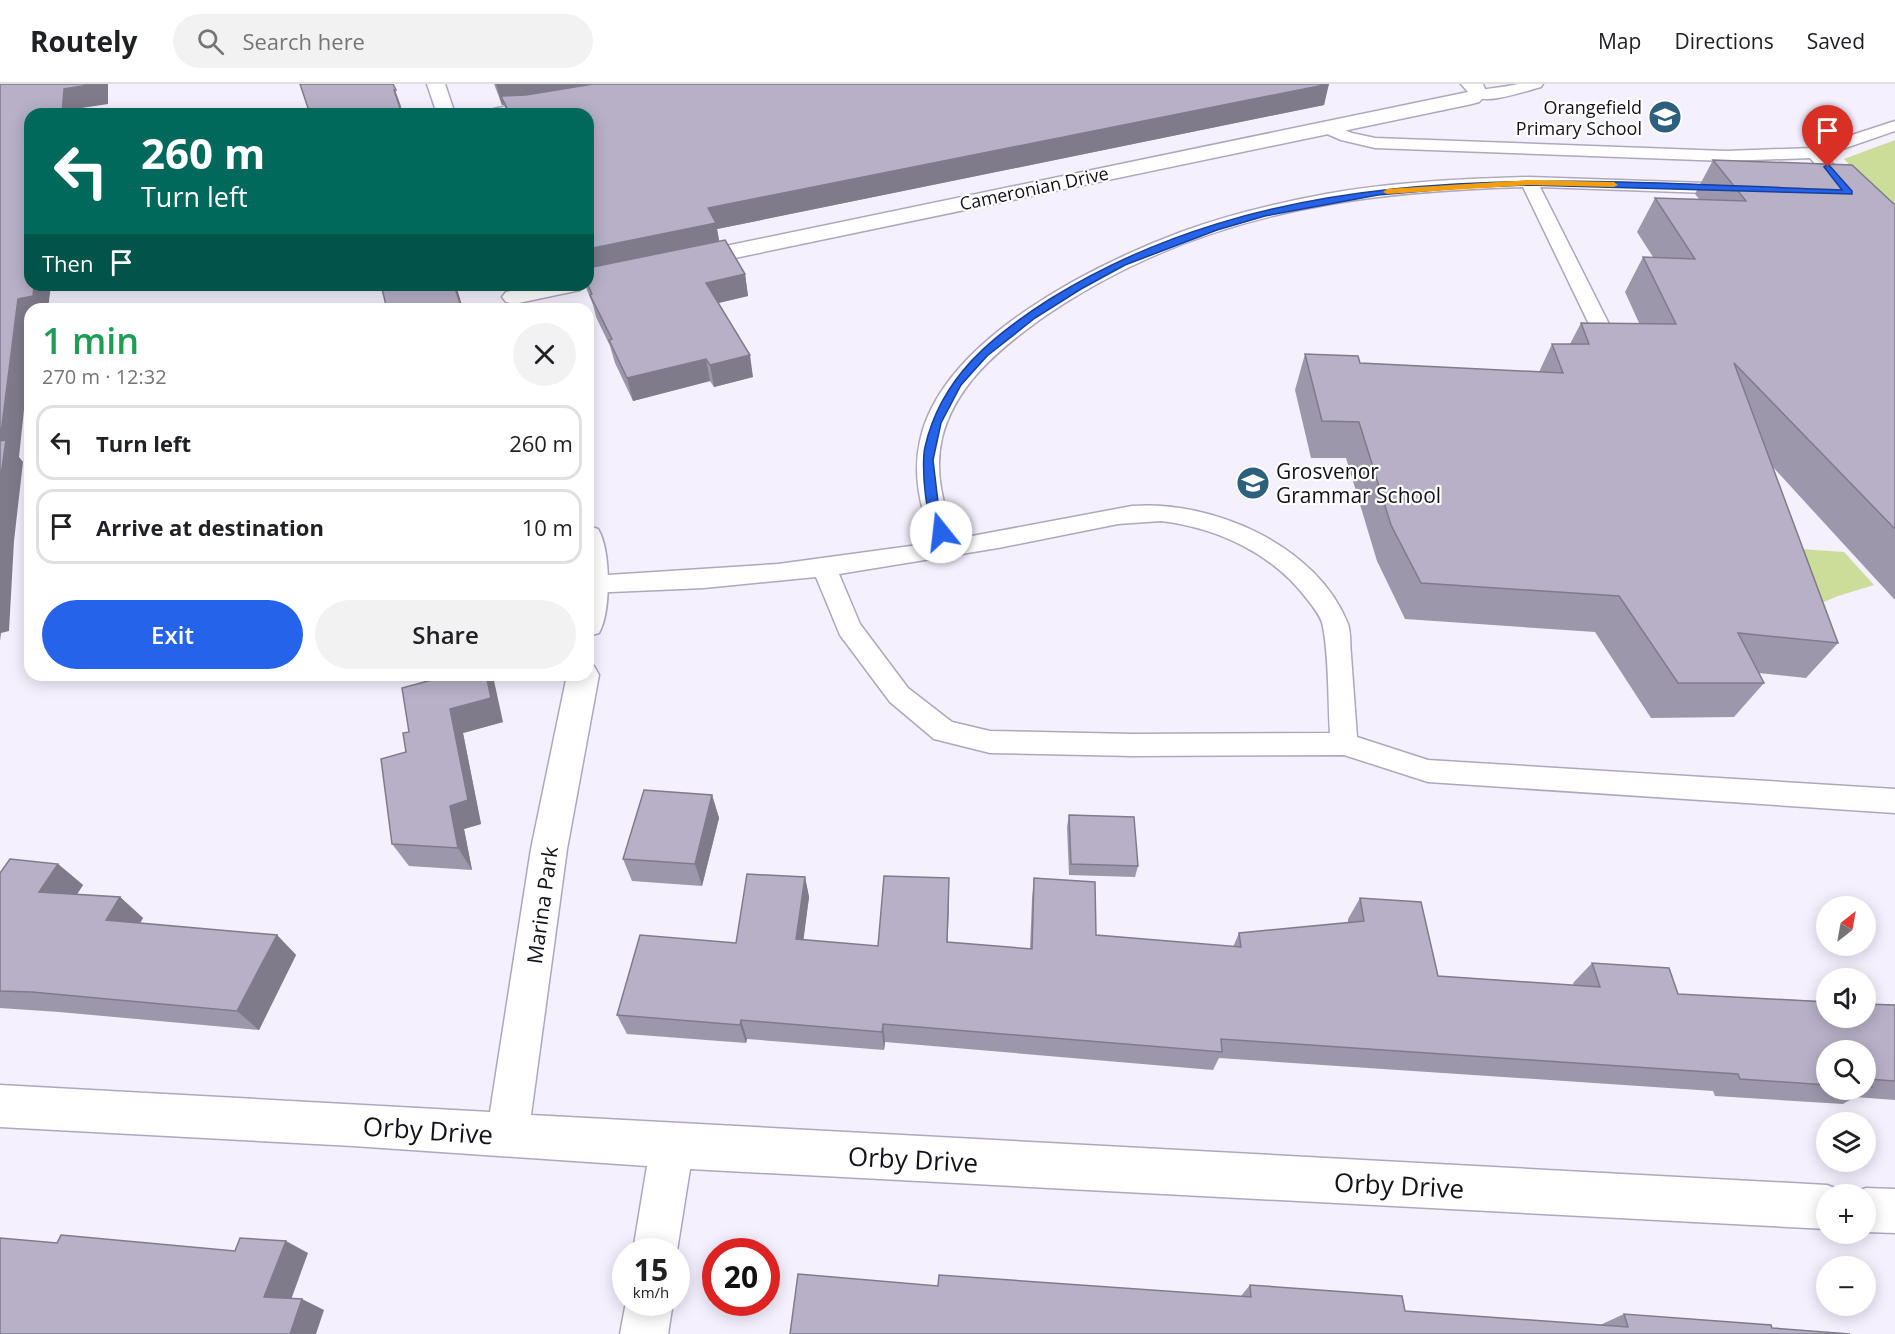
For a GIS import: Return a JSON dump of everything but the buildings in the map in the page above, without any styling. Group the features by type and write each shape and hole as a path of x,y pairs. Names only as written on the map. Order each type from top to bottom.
{"street":[{"path":"436,84 444,108"},
{"name":"Cameronian Drive","path":"670,264 1472,98 1474,89"},
{"path":"533,108 568,102"},
{"path":"513,297 542,291"},
{"name":"Marina Park","path":"505,1135 514,1100 549,849 582,681"},
{"name":"Orby Drive","path":"0,1106 672,1146 1816,1207"},
{"path":"658,1238 672,1146"},
{"path":"1876,1210 1895,1211"},
{"path":"644,1334 646,1316"}],"lane":[{"path":"1474,89 1497,94 1536,84"},
{"path":"1324,127 1347,137 1375,144 1726,156 1814,153 1895,126"},
{"path":"1814,153 1856,197 1826,192"},
{"path":"1528,182 1599,324"},
{"path":"947,548 932,502 927,460 936,423 956,384 984,354 1040,310 1122,263 1214,228 1264,214 1378,192 1528,182 1754,189"},
{"path":"594,585 662,582 824,568 947,548 1125,514 1173,514 1218,525 1264,545 1300,572 1328,608 1336,625 1344,744"},
{"path":"824,568 849,628 899,695 944,730 990,741 1132,745 1344,744 1428,771 1895,801"}],"green space":[{"path":"1895,140 1895,215 1844,159"},
{"path":"1801,549 1844,552 1874,585 1838,596 1796,614"}],"slow traffic":[{"path":"1387,192 1528,182 1614,185"}],"place":[{"name":"Orangefield Primary School","path":"1665,117"},
{"name":"Grosvenor Grammar School","path":"1253,483"}],"route":[{"path":"941,532 932,502 927,460 936,423 956,384 984,354 1031,315 1077,286 1122,263 1165,245 1214,228 1315,202 1378,192 1458,185 1528,182 1849,192 1828,167"}]}
